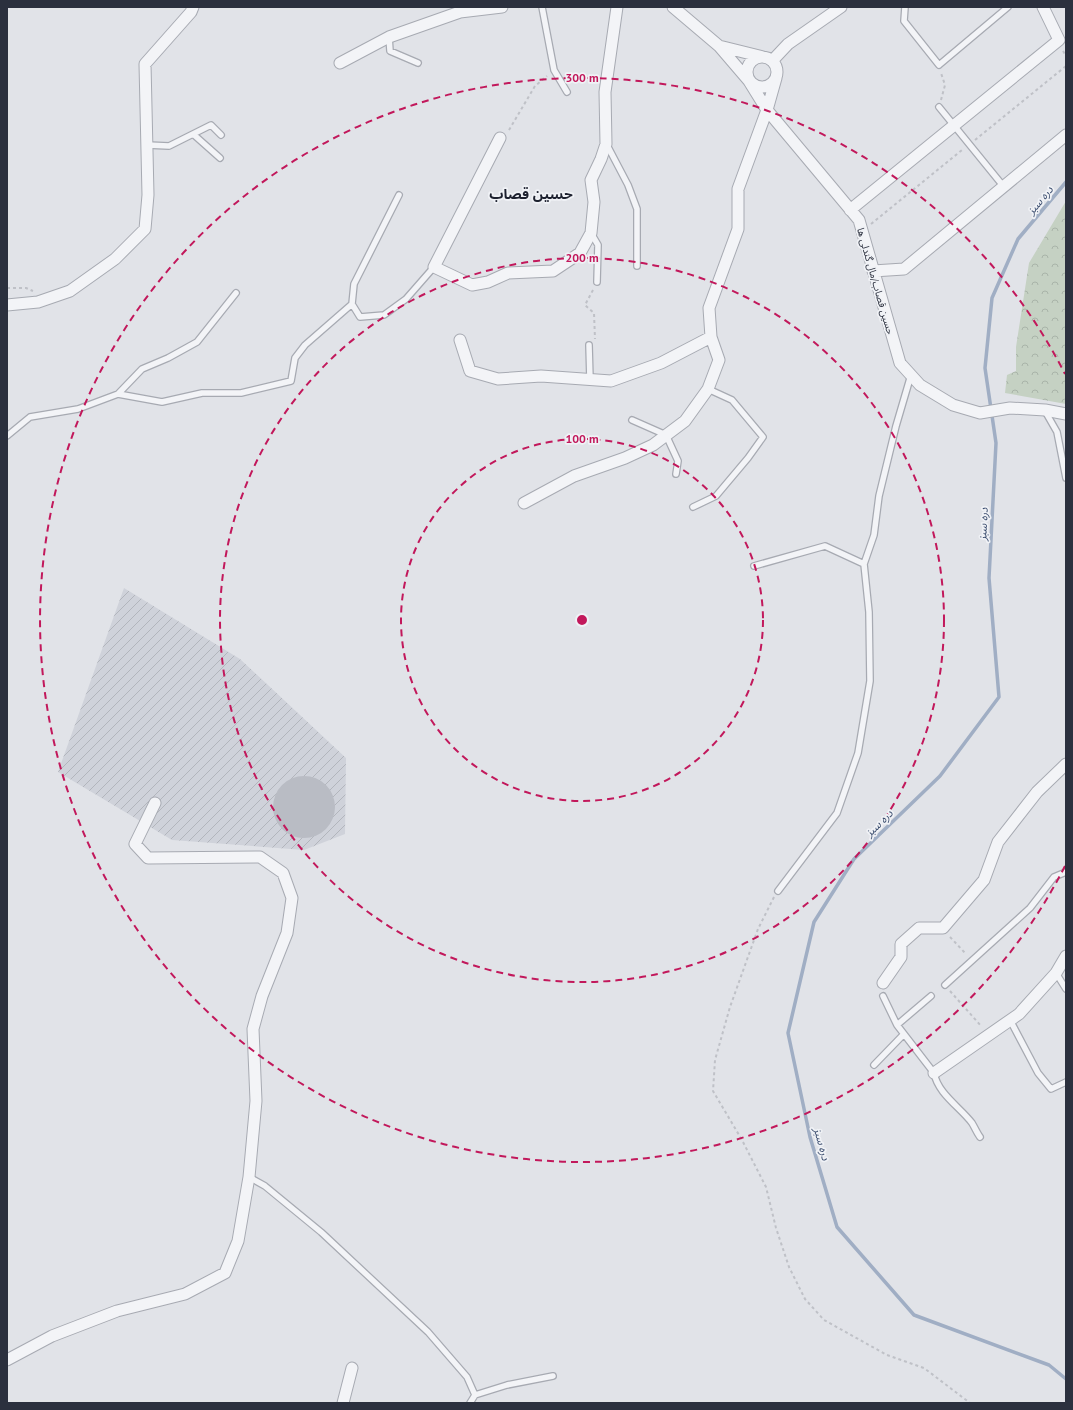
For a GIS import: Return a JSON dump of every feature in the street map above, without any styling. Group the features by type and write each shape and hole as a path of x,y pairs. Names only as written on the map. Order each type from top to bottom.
{"street":[{"path":"7,305 38,302 70,291 115,259 145,229 148,195 145,64 191,12 193,7"},
{"path":"340,63 389,37 460,10 502,7"},
{"path":"500,138 434,267 472,286 488,282 508,273 553,271 580,253 591,233 594,202 591,180 606,144 605,92 617,7"},
{"name":"حسین قصاب/مال گندلی ها","path":"673,7 719,46 749,81 767,110 859,220 900,363 920,385 953,405 980,413 1010,408 1045,410"},
{"path":"776,78 770,85 761,88 756,87 749,81 747,76 748,67 754,59 767,59 841,7"},
{"path":"850,210 1058,40 1043,7"},
{"path":"524,503 574,476 625,458 653,445 685,421 708,388 718,360 711,337 709,308 738,229 738,189 767,110 777,69 767,59 719,46"},
{"path":"873,272 904,269 1066,136"},
{"path":"460,340 470,371 498,379 541,376 612,381 661,363 711,337"},
{"path":"1045,410 1066,414"},
{"path":"883,983 901,957 901,944 919,928 943,928 984,880 998,842 1037,792 1066,764"},
{"path":"7,1360 52,1336 118,1311 185,1294 224,1273 238,1241 249,1177 256,1101 253,1029 262,996 287,933 292,898 283,873 260,857 148,858 135,844 156,803"},
{"path":"934,1073 1019,1014 1056,973 1066,956"},
{"path":"343,1403 352,1368"}],"lane":[{"path":"542,7 554,70 567,92"},
{"path":"905,7 904,21 939,65 1008,7"},
{"path":"389,37 390,51 418,63"},
{"path":"939,107 1004,187"},
{"path":"146,145 169,146 211,124 221,135"},
{"path":"193,134 220,158"},
{"path":"606,144 628,185 637,209 637,266"},
{"path":"399,195 354,284 352,304 360,317 384,315 406,299 434,267"},
{"path":"591,233 598,245 597,282"},
{"path":"7,436 30,417 78,409 118,394 142,369 168,358 197,342 236,293"},
{"path":"118,394 162,402 202,393 241,393 291,382 294,358 305,345 352,304"},
{"path":"589,345 590,380"},
{"path":"778,891 838,812 858,753 870,681 869,612 864,564 874,535 879,496 896,426 911,375"},
{"path":"693,507 716,496 748,458 763,437 732,400 708,388"},
{"path":"1045,410 1057,432 1066,478"},
{"path":"632,420 666,435 678,461 676,474"},
{"path":"754,566 825,546 864,564"},
{"path":"945,986 1030,908 1054,877 1066,872"},
{"path":"1056,973 1066,989"},
{"path":"882,996 897,1025 934,1073 936,1081 948,1098 972,1123 980,1137"},
{"path":"897,1025 931,996"},
{"path":"1010,1020 1038,1073 1051,1089 1066,1082"},
{"path":"874,1065 904,1034"},
{"path":"249,1177 265,1186 321,1232 428,1332 467,1377 475,1395"},
{"path":"470,1403 475,1395 507,1385 554,1376"}],"path":[{"path":"939,65 945,85 939,107"},
{"path":"500,138 509,130 535,86 554,70"},
{"path":"589,345 595,343 594,312 585,305 597,282"},
{"path":"778,891 758,929 730,1007 716,1060 713,1091 742,1140 766,1187 776,1228 789,1267 805,1299 824,1320 887,1355 924,1368 970,1403"},
{"path":"943,928 972,961"},
{"path":"945,986 989,1035"}],"shaded area":[{"path":"124,588 240,659 346,758 345,834 304,850 172,840 58,772"}],"green space":[{"path":"1066,201 1066,404 1005,393 1007,375 1016,371 1016,347 1029,263"}],"building":[{"path":"304,776 316,778 326,785 333,795 335,807 333,819 326,829 316,836 304,838 292,836 282,829 275,819 273,807 275,795 282,785 292,778"}],"waterway":[{"name":"دره سبز","path":"1066,182 1018,239 992,298 985,368 996,443 989,578 999,697 940,776 854,859 814,922 788,1033 810,1137 837,1227 914,1315 1049,1365 1066,1379"}],"district":[{"name":"حسین قصاب","path":"531,194"}]}
